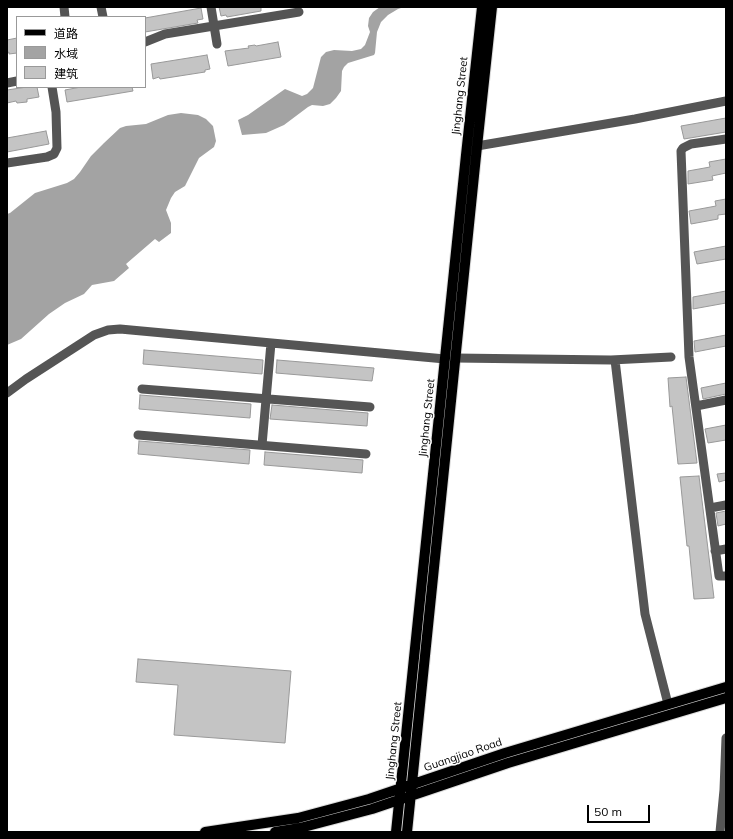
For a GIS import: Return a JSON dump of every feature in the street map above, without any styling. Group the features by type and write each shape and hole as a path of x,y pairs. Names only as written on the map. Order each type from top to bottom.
{"main road":[{"name":"Jinghang Street","path":"407,832 482,7"},
{"name":"Jinghang Street","path":"396,832 492,7"},
{"name":"Guangjiao Road","path":"205,832 298,818 369,800 505,753 726,687"},
{"name":"Guangjiao Road","path":"275,832 327,822 372,809 508,763 726,698"}],"street":[{"path":"211,7 217,44"},
{"path":"146,42 165,34 299,12"},
{"path":"7,163 47,157 54,154 57,148 56,120 52,88"},
{"path":"477,146 635,119 726,101"},
{"path":"726,139 691,144 683,148 681,151 688,344 719,576 726,576"},
{"path":"7,393 26,378 94,335 108,330 120,329 450,358 614,360 671,357"},
{"path":"262,445 271,343"},
{"path":"614,360 645,614 668,704"},
{"path":"142,389 370,407"},
{"path":"696,406 726,400"},
{"path":"138,435 366,454"},
{"path":"710,508 726,505"},
{"path":"715,551 726,549"},
{"path":"720,832 724,790 726,738"}],"water":[{"path":"380,7 404,7 388,15 381,22 377,32 374,55 348,63 344,67 342,71 341,91 330,104 323,106 312,105 284,125 266,133 242,135 238,120 248,115 285,89 302,96 307,94 313,88 321,57 326,52 334,50 352,51 361,49 365,45 370,32 368,26 369,18 373,12"},
{"path":"181,113 198,115 206,119 213,126 216,141 214,147 199,158 185,186 175,192 171,198 166,210 171,223 171,233 159,242 155,239 126,264 129,268 114,281 92,285 84,294 65,303 49,314 21,339 7,345 7,214 35,193 67,183 74,179 91,156 120,128 146,124 168,115"}],"building":[{"path":"219,7 261,7 261,11 227,17 226,15 221,16"},
{"path":"201,8 203,19 197,20 198,23 146,32 146,18"},
{"path":"16,38 16,53 7,53 7,40"},
{"path":"278,42 281,57 228,66 225,51"},
{"path":"207,55 210,69 205,70 205,72 153,79 151,64"},
{"path":"37,88 39,97 27,99 27,102 17,103 16,101 7,103 7,90"},
{"path":"76,88 132,88 133,91 67,102 65,90"},
{"path":"726,118 726,132 684,139 681,126"},
{"path":"46,131 49,144 7,152 7,138"},
{"path":"726,159 726,173 712,176 713,180 688,184 688,171 710,167 709,162"},
{"path":"726,199 726,214 718,215 718,219 691,224 689,211 716,206 715,201"},
{"path":"726,246 726,259 697,264 694,252"},
{"path":"726,291 726,303 693,309 693,297"},
{"path":"726,335 726,346 695,352 694,341"},
{"path":"144,350 263,360 262,374 143,364"},
{"path":"277,360 374,368 372,381 276,373"},
{"path":"686,377 697,463 678,464 672,406 670,407 668,378"},
{"path":"726,383 726,394 703,399 701,388"},
{"path":"140,395 251,404 250,418 139,409"},
{"path":"272,405 368,413 367,426 270,419"},
{"path":"726,425 726,440 708,443 705,429"},
{"path":"139,441 250,450 249,464 138,454"},
{"path":"265,452 363,460 362,473 264,465"},
{"path":"726,473 726,480 719,482 717,474"},
{"path":"699,476 714,598 694,599 680,477"},
{"path":"726,511 726,524 718,526 716,513"},
{"path":"138,659 291,671 285,743 174,735 178,685 136,682"}]}
